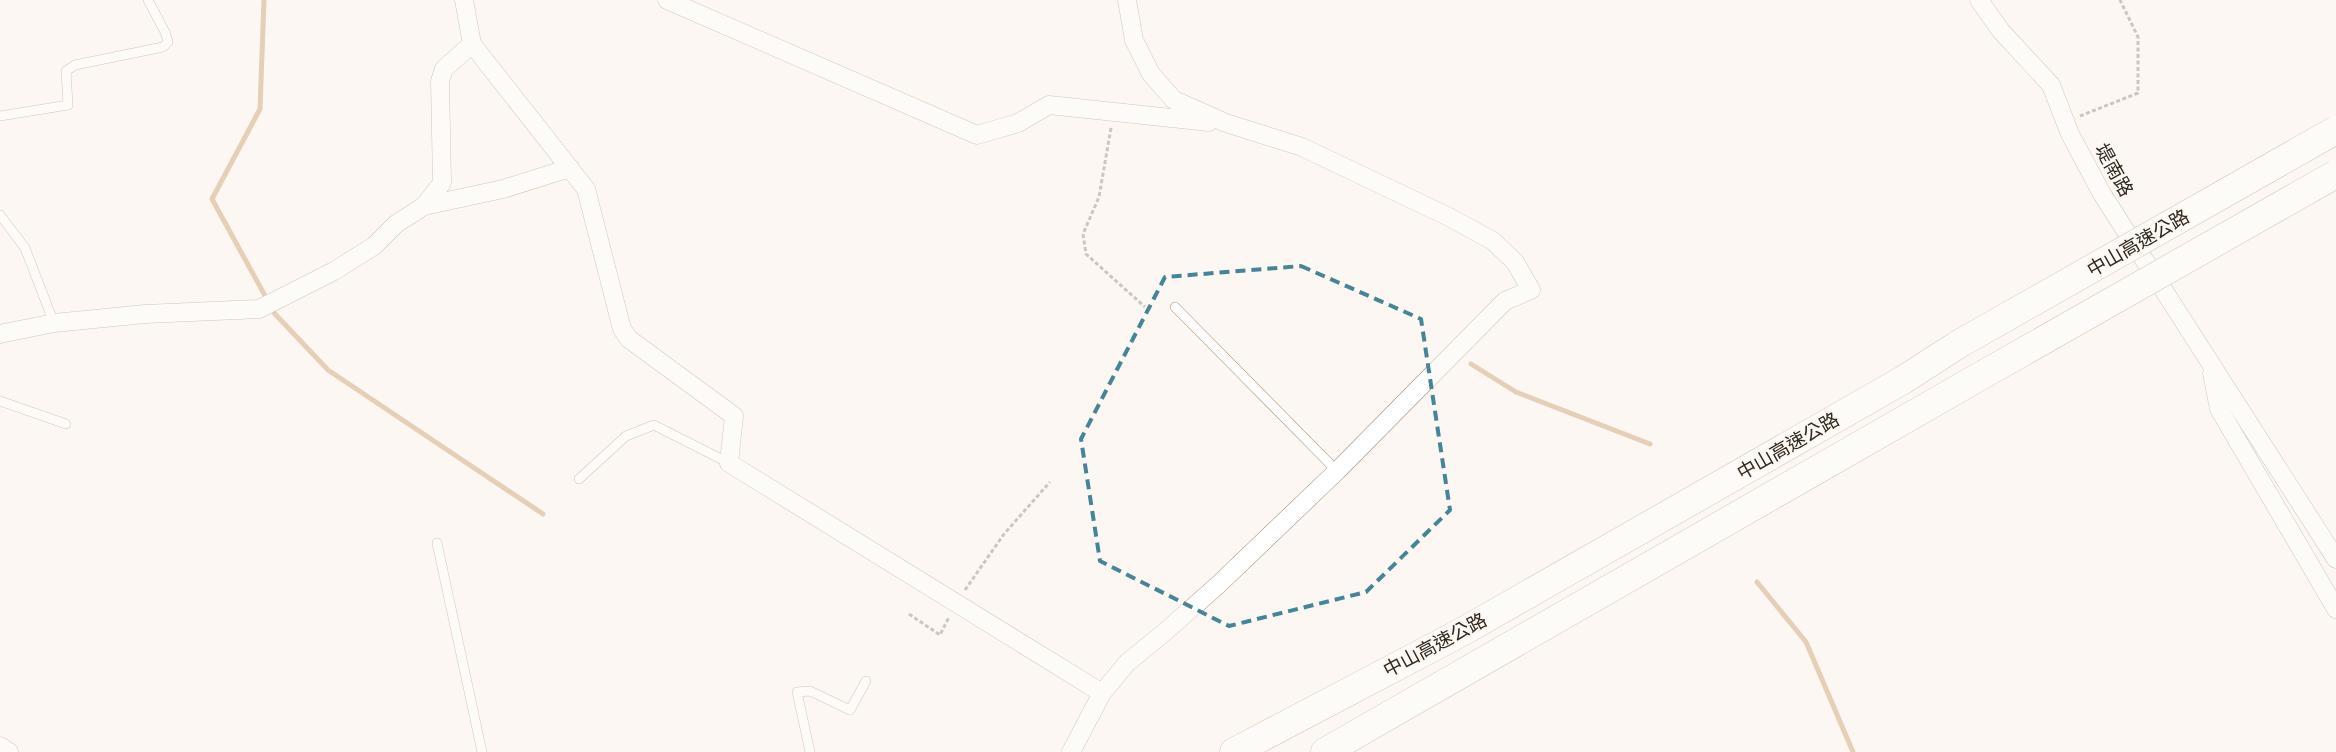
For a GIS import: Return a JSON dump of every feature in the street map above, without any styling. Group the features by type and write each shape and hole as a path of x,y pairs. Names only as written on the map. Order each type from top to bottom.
{"highway":[{"name":"中山高速公路","path":"1234,752 1462,632 1903,380 1959,344 2336,130"},
{"name":"中山高速公路","path":"1324,752 2336,174"}],"street":[{"path":"464,0 472,44 586,189 622,329 629,339 734,416 729,462 1102,694"},
{"path":"667,0 977,135 1018,123 1049,105 1226,124"},
{"path":"1071,752 1102,694 1127,663 1206,596 1337,471 1505,301 1531,290 1516,262 1493,240 1302,147 1226,124 1174,100 1151,74 1134,40 1127,0"},
{"name":"堤南路","path":"1979,0 2001,31 2051,85 2070,134 2102,194 2210,366 2336,559"},
{"path":"0,334 54,322 145,314 259,309 334,271 374,246 396,224 424,206 442,183 440,81 444,69 472,44"},
{"path":"424,206 503,189 570,168"},
{"name":"堤南路","path":"2210,366 2219,409 2336,609"},
{"path":"0,746 9,752"}],"lane":[{"path":"0,116 68,105 66,71 75,65 163,47 168,42 165,32 148,0"},
{"path":"0,215 25,248 54,322"},
{"path":"1175,307 1337,471"},
{"path":"0,401 66,424"},
{"path":"579,478 626,436 654,425 729,462"},
{"path":"437,543 482,752"},
{"path":"810,752 797,692 810,691 850,710 866,681"}],"path":[{"path":"2070,134 2079,117 2138,93 2138,36 2120,0"},
{"path":"1113,112 1099,197 1083,234 1086,254 1145,307"},
{"path":"910,614 940,635 956,604 1004,534 1050,482"}],"highlighted area":[{"path":"1301,266 1421,319 1450,510 1366,592 1229,626 1100,561 1081,439 1165,277"}],"waterway":[{"path":"264,0 260,109 212,199 275,314 328,370 543,514"},
{"path":"1471,364 1516,392 1650,444"},
{"path":"1757,582 1806,642 1853,752"}]}
